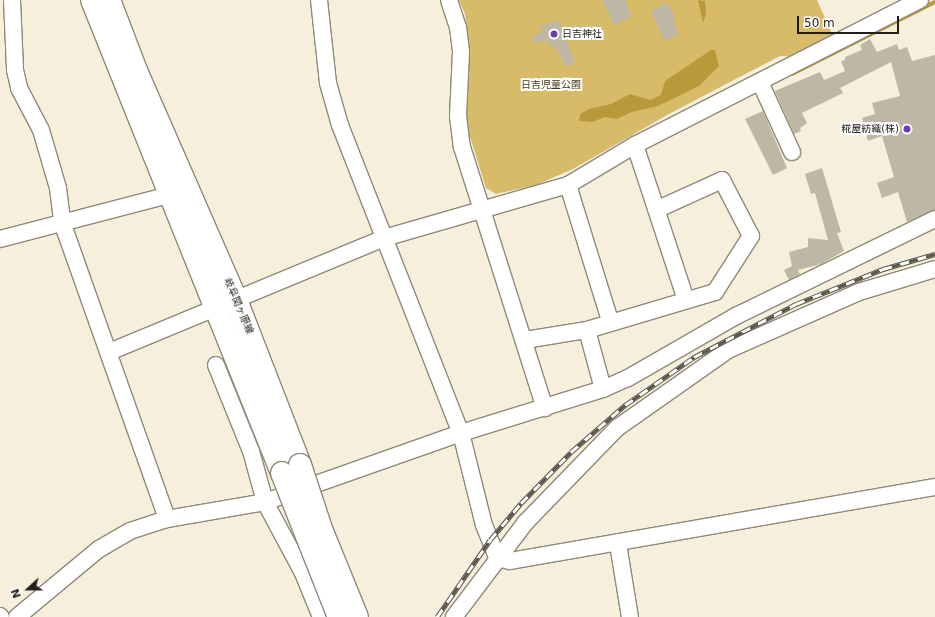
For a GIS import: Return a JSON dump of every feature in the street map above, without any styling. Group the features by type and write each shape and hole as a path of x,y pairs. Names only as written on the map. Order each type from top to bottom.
{"main road":[{"name":"岐阜関ヶ原線","path":"92,0 215,308 291,469 322,529 357,617"},
{"name":"岐阜関ヶ原線","path":"110,0 137,73 236,300 339,617"}],"street":[{"path":"12,0 15,70 19,88 41,130 58,188 62,222 167,519"},
{"path":"319,0 328,83 340,125 461,433 484,525 497,558"},
{"path":"449,0 458,27 461,52 458,116 462,147 525,340 545,408"},
{"path":"109,352 384,238 568,185 635,145 920,0"},
{"path":"760,82 792,152"},
{"path":"635,145 686,300"},
{"path":"525,340 587,330 610,321 715,292 750,236 722,180 656,210"},
{"path":"568,185 610,321"},
{"path":"0,239 169,196"},
{"path":"17,617 99,549 130,531 167,519 265,502 461,433 545,408 603,388 628,378 736,316 935,219"},
{"path":"454,617 497,558 554,490 617,428 728,350 859,292 935,269"},
{"path":"587,330 603,388"},
{"path":"216,365 251,451 265,502 303,573 320,617"},
{"path":"497,558 510,562 935,488"},
{"path":"618,544 630,617"}],"green space":[{"name":"日吉児童公園","path":"459,0 817,0 833,36 795,57 780,56 669,114 573,169 536,185 496,194 486,188 466,124 465,95 469,46 465,14"}],"shaded area":[{"path":"698,0 705,1 706,14 703,23"},
{"path":"711,50 715,50 719,66 699,86 658,106 632,112 617,119 605,117 592,122 579,121 580,114 589,109 611,104 630,94 650,100 661,95 665,81"}],"building":[{"path":"602,0 625,0 632,17 614,25"},
{"path":"667,3 676,19 673,20 679,35 664,40 651,11"},
{"path":"557,20 566,33 564,34 575,62 566,67 555,46 550,48 546,40 535,44 532,37 543,32 540,27"},
{"path":"870,39 877,52 897,44 899,50 907,47 912,61 935,55 935,210 907,222 898,192 882,198 877,183 894,177 882,136 868,141 862,118 875,114 872,103 900,96 891,62 840,88 843,93 802,113 807,123 800,128 801,131 794,134 775,91 820,72 824,80 845,71 841,61 845,60 845,57 862,50 860,45"},
{"path":"763,111 787,168 773,175 745,119"},
{"path":"822,168 841,232 837,233 844,251 821,264 798,270 800,274 789,280 784,270 792,266 789,252 808,247 808,238 828,240 815,193 811,194 805,174"}],"waterway":[{"path":"792,74 935,2"}],"railway":[{"path":"437,617 490,540 521,503 571,452 625,405 694,357 796,304 883,269 935,254"}],"place":[{"name":"日吉神社","path":"554,34"},
{"name":"糀屋紡織(株)","path":"907,129"}]}
